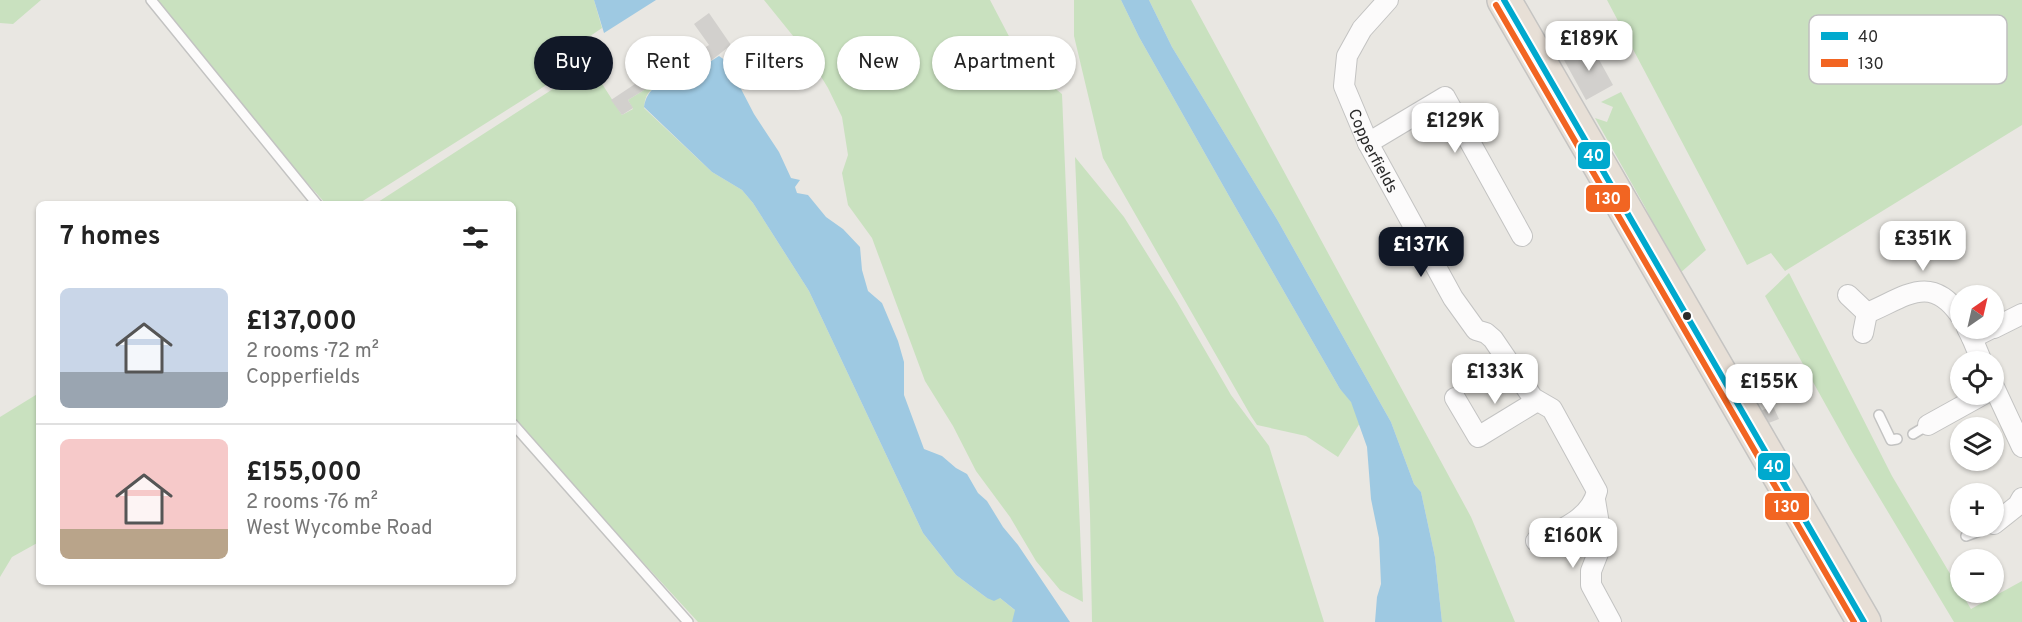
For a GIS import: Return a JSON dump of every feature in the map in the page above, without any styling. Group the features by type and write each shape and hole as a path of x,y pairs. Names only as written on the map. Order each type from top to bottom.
{"highway":[{"path":"1504,0 1864,622"}],"street":[{"name":"Copperfields","path":"1388,0 1362,29 1347,56 1344,86 1368,143 1453,298 1476,330 1486,333 1493,339 1533,398 1552,409 1597,491 1595,500 1601,536 1600,548 1591,571 1591,585 1611,622"},
{"path":"1368,143 1445,97 1522,236"},
{"path":"1867,313 1902,296 1925,291 1938,294 1950,302"},
{"path":"1848,295 1867,313"},
{"path":"1863,333 1867,313"},
{"path":"2004,323 2022,314"},
{"path":"1455,398 1478,437 1537,401"},
{"path":"1920,429 1964,405"},
{"path":"1999,405 2022,447"},
{"path":"2004,515 2018,505 2022,498"},
{"path":"1536,541 1567,528 1595,500"}],"lane":[{"path":"151,0 314,201"},
{"path":"1880,415 1891,440 1897,439"},
{"path":"516,427 688,622"}],"green space":[{"path":"0,0 41,0 13,24 0,23"},
{"path":"156,0 594,0 602,28 590,36 534,36 534,90 538,90 363,201 323,201 261,131"},
{"path":"764,0 990,0 1009,36 932,36 932,90 1057,90 1062,94 1083,602 1060,590 1036,561 1010,517 976,471 953,426 925,381 872,238 848,205 842,173 848,155 842,117 825,83 825,36 793,36"},
{"path":"1074,0 1121,0 1139,37 1229,196 1340,389 1351,401 1360,423 1338,457 1306,436 1257,425 1251,416 1103,158 1076,44 1076,36 1074,36"},
{"path":"1149,0 1191,0 1471,517 1515,622 1442,622 1435,557 1421,492 1414,484 1391,422 1278,221 1172,47"},
{"path":"1607,0 2022,0 2022,125 1785,271 1771,253 1747,265"},
{"path":"551,90 606,90 622,115 633,109 628,100 644,90 652,90 646,96 644,108 712,172 742,190 753,203 809,291 923,533 956,575 987,598 1000,598 1016,611 1012,622 698,622 516,424 516,201 380,201"},
{"path":"1621,92 1706,250 1678,275 1645,207 1595,118 1607,122 1613,107 1601,102"},
{"path":"1075,157 1124,217 1231,395 1269,446 1324,622 1092,622 1090,514"},
{"path":"1789,273 1892,476 1950,574 1950,603 1967,603 1971,609 1982,603 2004,603 2004,591 2022,581 2022,622 1954,622 1852,452 1765,296"},
{"path":"36,395 36,544 12,557 0,577 0,417"}],"water":[{"path":"594,0 656,0 604,33"},
{"path":"1121,0 1149,0 1172,47 1278,221 1391,422 1414,484 1421,492 1435,557 1442,622 1375,622 1377,597 1381,584 1379,538 1371,499 1367,447 1351,402 1340,389 1229,196 1139,37"},
{"path":"719,56 723,59 723,90 742,90 779,152 791,178 800,180 795,187 797,193 808,195 826,217 843,229 860,247 862,270 868,291 882,303 898,341 904,362 904,395 924,449 942,456 967,474 978,493 987,501 1070,622 1012,622 1015,610 1000,598 994,601 987,598 956,575 923,533 809,291 753,203 742,190 712,172 644,107 652,90 711,90 711,61"}],"building":[{"path":"709,13 725,36 723,51 711,61 711,36 703,36 694,24"},
{"path":"1591,45 1613,85 1586,100 1564,60"},
{"path":"626,90 644,90 628,100 633,108 622,115 611,100"},
{"path":"1773,406 1779,419 1766,424 1760,411"}],"transit line":[{"name":"40","path":"1504,0 1864,622"},
{"name":"130","path":"1496,5 1854,622"}]}
